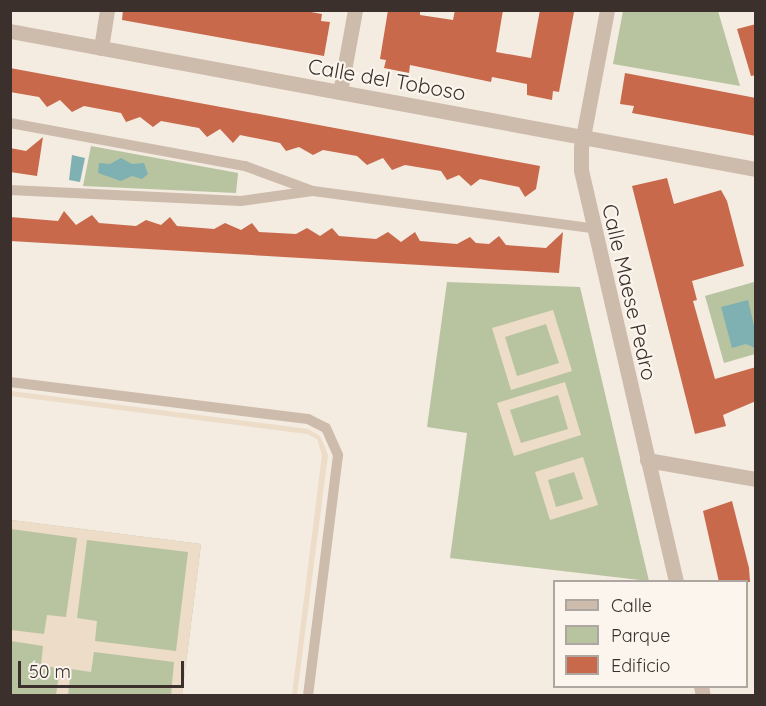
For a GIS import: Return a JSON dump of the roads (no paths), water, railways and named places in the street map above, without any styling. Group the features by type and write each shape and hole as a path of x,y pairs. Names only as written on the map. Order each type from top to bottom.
{"street":[{"path":"101,48 107,10"},
{"path":"340,92 355,10"},
{"name":"Calle Maese Pedro","path":"607,10 584,136 581,170 592,228 676,580"},
{"name":"Calle del Toboso","path":"10,31 756,169"},
{"path":"647,460 756,479"}],"lane":[{"path":"10,123 245,166 313,191 592,228"},
{"path":"10,190 241,201 313,191"},
{"path":"10,382 308,418 326,428 338,455 308,696"}],"water":[{"path":"72,155 85,158 80,182 69,180"},
{"path":"121,158 132,164 144,163 148,174 142,179 132,176 121,181 98,173 99,163 110,164"},
{"path":"748,300 755,330 755,348 746,344 732,348 721,307"}]}
